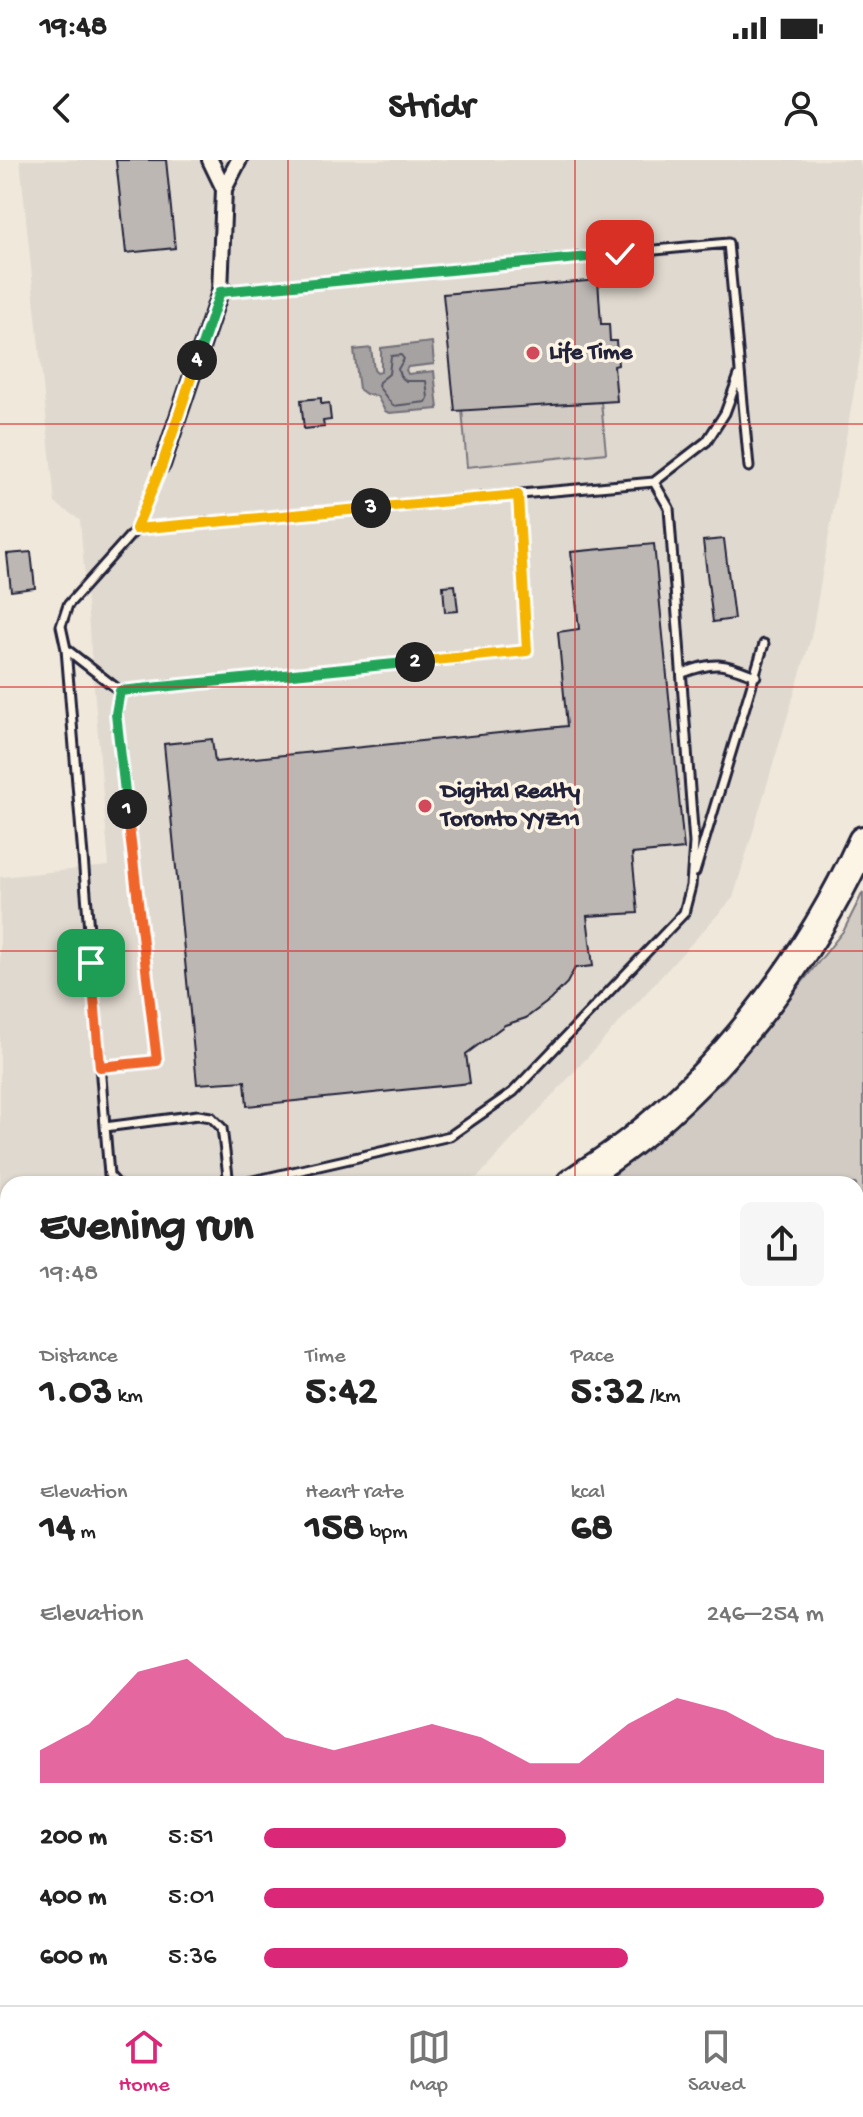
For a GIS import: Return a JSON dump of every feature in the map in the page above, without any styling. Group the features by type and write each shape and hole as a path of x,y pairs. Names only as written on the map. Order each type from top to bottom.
{"highway":[{"path":"582,1176 631,1142 684,1094 759,1012 811,939 863,841"}],"street":[{"path":"210,160 224,189"},
{"path":"162,465 220,292 224,189 239,160"}],"lane":[{"path":"220,292 728,243 749,467"},
{"path":"136,529 654,482 707,441 725,413 740,373"},
{"path":"110,1176 66,649 61,626 68,605 136,529 162,465"},
{"path":"654,482 669,508 694,843 691,886"},
{"path":"66,649 120,691 527,651 518,495"},
{"path":"275,1176 450,1136 513,1092 684,913 764,644"},
{"path":"683,673 700,666 725,664 756,676"},
{"path":"100,1067 157,1061 116,714 120,691"},
{"path":"105,1127 198,1115 211,1117 222,1128 228,1176"}],"shaded area":[{"path":"20,160 859,160 863,173 863,340 811,638 733,898 479,1176 0,1176 0,877 109,866 80,520 55,503"},
{"path":"601,402 606,453 467,467 462,409"},
{"path":"863,892 863,1176 613,1176 725,1079 844,930"}],"water":[{"path":"432,342 434,364 408,367 406,370 408,374 434,371 438,409 389,413 377,396 359,389 354,350 371,348 377,373 381,372 381,348"}],"building":[{"path":"116,160 166,160 175,248 126,253"},
{"name":"Life Time","path":"598,280 601,324 609,324 610,341 616,341 618,365 614,366 617,401 455,411 443,294"},
{"path":"321,398 321,404 329,403 331,420 323,421 324,427 304,429 301,400"},
{"path":"724,539 734,619 713,622 703,541"},
{"name":"Digital Realty Toronto YYZ11","path":"654,544 684,849 632,854 638,913 587,916 593,966 575,968 567,983 550,1000 526,1018 505,1025 466,1054 470,1083 247,1106 245,1081 197,1084 164,744 212,739 215,762 567,726 558,632 579,629 571,552"},
{"path":"31,552 35,588 11,591 7,554"},
{"path":"455,585 458,611 445,612 443,586"}],"place":[{"name":"Life Time","path":"533,353"},
{"name":"Digital Realty Toronto YYZ11","path":"425,806"}],"route":[{"path":"91,963 100,1067 157,1061 116,714 120,691 527,651 518,495 136,529 162,465 220,292 620,254"}]}
